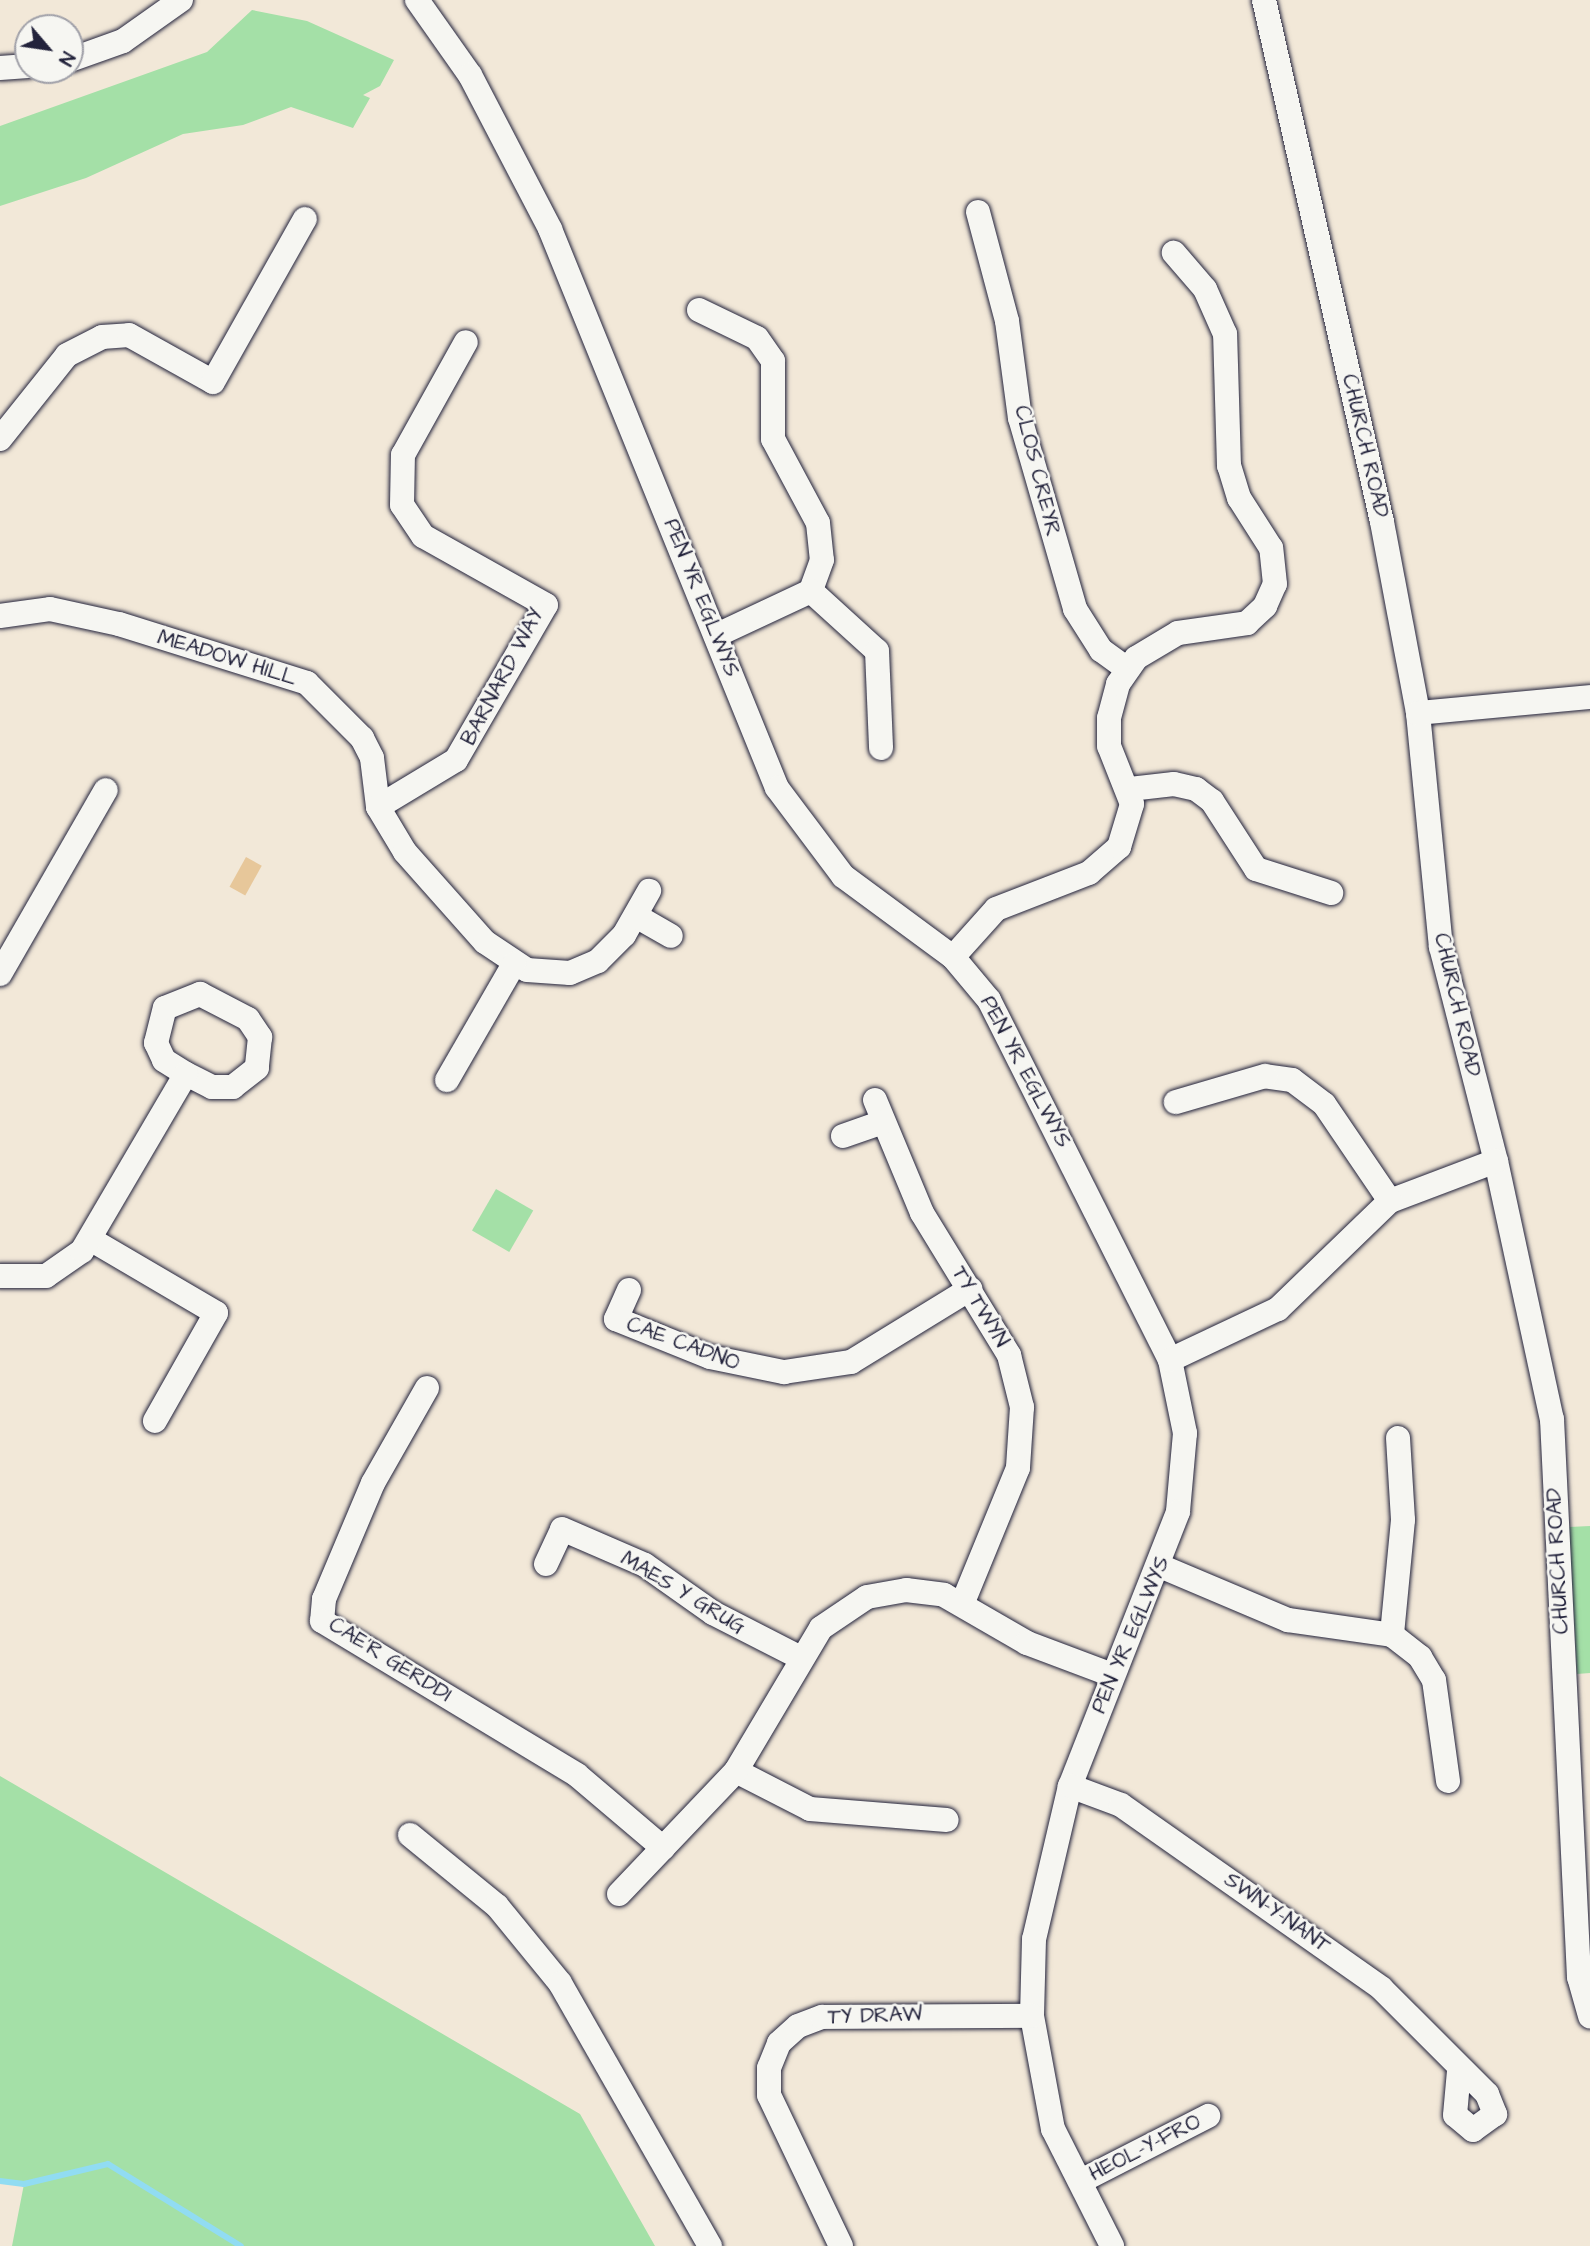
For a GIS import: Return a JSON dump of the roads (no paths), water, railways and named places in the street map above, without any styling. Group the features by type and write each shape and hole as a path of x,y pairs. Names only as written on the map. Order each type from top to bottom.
{"street":[{"path":"84,55 122,41 181,0"},
{"name":"PEN YR EGLWYS","path":"417,0 470,75 550,229 777,788 812,839 843,876 953,957 989,1000 1035,1084 1170,1360 1185,1459 1178,1512 1160,1566 1112,1675 1070,1786 1034,1939 1032,2016 1053,2129 1112,2246"},
{"name":"CHURCH ROAD","path":"1264,0 1382,522 1418,713 1441,947 1496,1161 1552,1419 1579,1977 1590,2016"},
{"name":"CLOS CREYR","path":"978,212 1007,321 1020,418 1075,609 1101,650 1127,669"},
{"path":"0,439 67,355 102,337 129,335 213,382 305,219"},
{"path":"953,957 996,909 1089,873 1111,857 1130,819 1130,789 1108,732 1112,700 1127,669 1147,649 1178,633 1247,623 1265,606 1275,583 1271,548 1239,498 1230,466 1225,334 1205,289 1174,253"},
{"path":"699,310 757,338 773,361 773,439 818,523 822,560 811,591 717,635"},
{"name":"BARNARD WAY","path":"378,807 437,776 464,750 546,605 424,536 401,505 403,455 466,342"},
{"path":"811,591 877,651 881,748"},
{"name":"MEADOW HILL","path":"0,615 50,609 291,674 334,704 362,738 372,758 378,807"},
{"path":"1418,713 1590,697"},
{"path":"1130,789 1174,784 1196,789 1218,808 1256,869 1331,893"},
{"path":"0,974 106,790"},
{"path":"378,807 421,873 514,964 555,974 584,968 610,951 636,916 649,891"},
{"path":"636,916 671,936"},
{"path":"447,1080 514,964"},
{"path":"200,993 256,1027 261,1058 243,1083 212,1087 186,1074 164,1060 156,1043 159,1016 172,1001 200,993"},
{"path":"0,1276 46,1276 72,1262 90,1239 186,1074"},
{"path":"1176,1102 1258,1078 1292,1080 1324,1104 1390,1201"},
{"name":"TY TWYN","path":"843,1136 879,1111 922,1213 1009,1354 1023,1435 1007,1502 963,1602"},
{"path":"1170,1360 1278,1310 1390,1201 1496,1161"},
{"path":"90,1239 215,1313 155,1421"},
{"name":"CAE CADNO","path":"629,1290 616,1319 710,1357 784,1372 850,1363 970,1289"},
{"name":"CAE'R GERDDI","path":"427,1388 373,1483 324,1599 322,1621 577,1775 663,1848"},
{"path":"1392,1635 1403,1520 1398,1438"},
{"name":"MAES Y GRUG","path":"546,1564 562,1529 645,1565 713,1613 801,1658"},
{"path":"1160,1566 1288,1620 1392,1635 1420,1657 1434,1680 1448,1781"},
{"path":"619,1894 736,1771 801,1658 835,1616 867,1597 906,1590 963,1602 1027,1643 1112,1675"},
{"path":"736,1771 810,1809 947,1820"},
{"name":"SWN-Y-NANT","path":"1070,1786 1121,1805 1381,1988 1460,2071"},
{"path":"410,1835 496,1906 560,1983 710,2246"},
{"name":"TY DRAW","path":"841,2246 769,2095 769,2068 779,2043 798,2026 822,2017 1032,2016"},
{"name":"HEOL-Y-FRO","path":"1081,2181 1208,2116"}],"waterway":[{"path":"0,2181 24,2184 108,2164 241,2246"}]}
